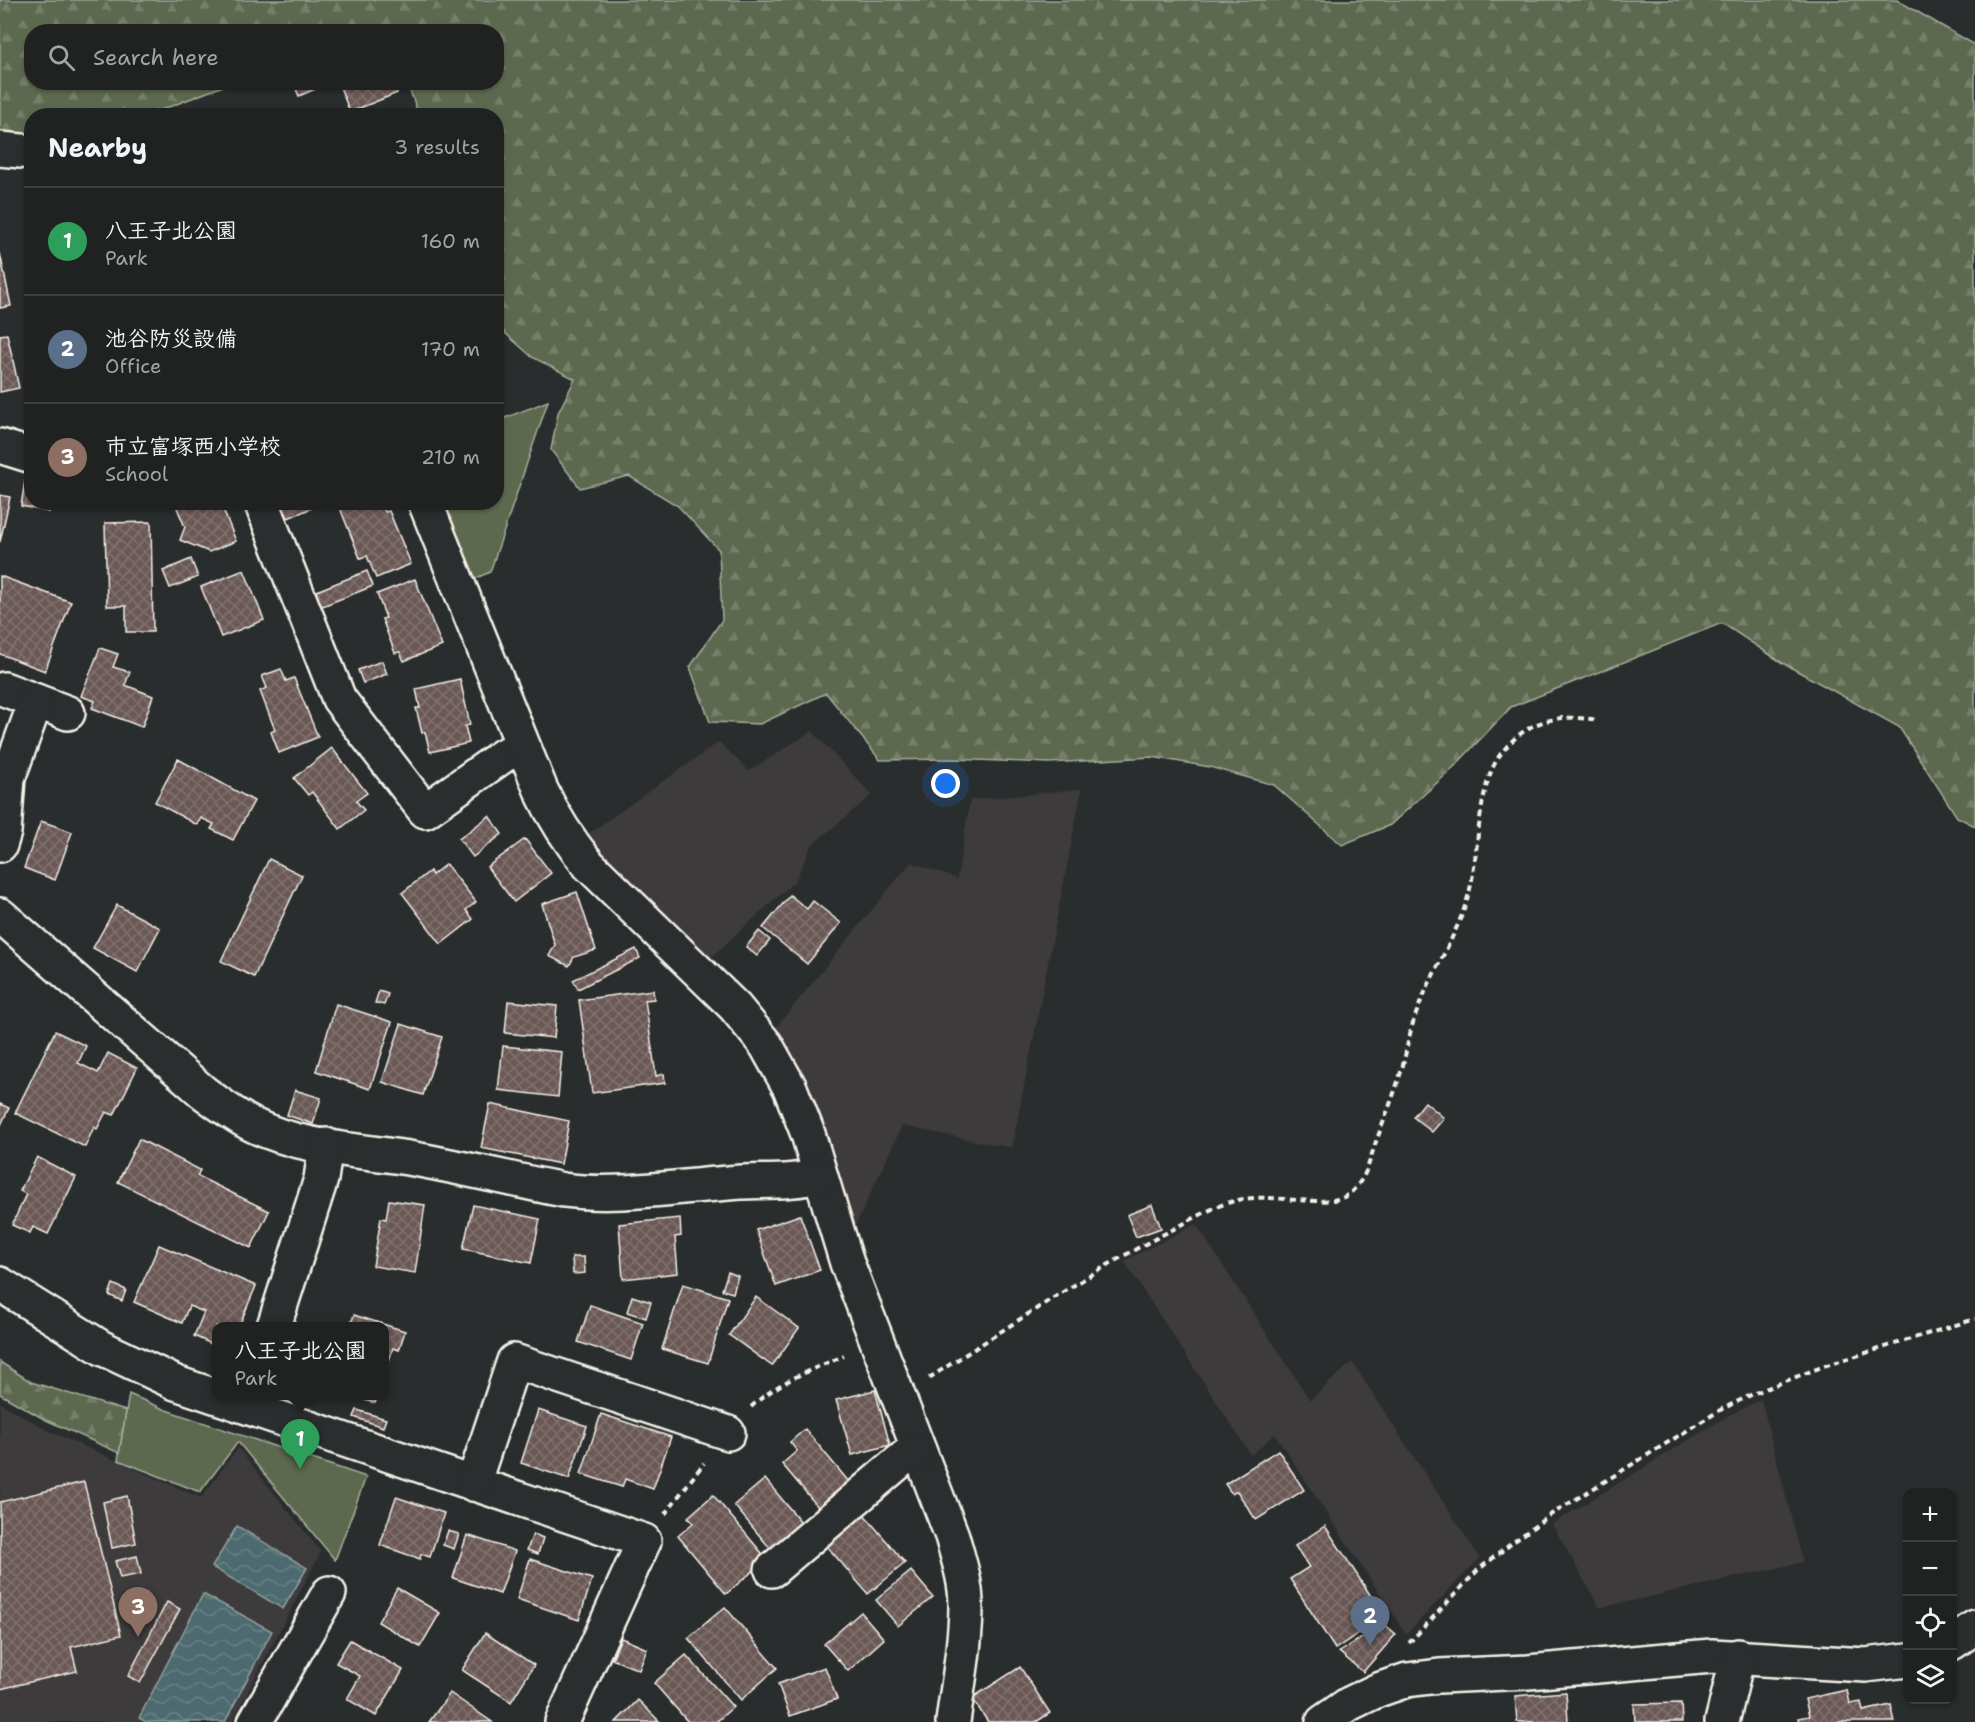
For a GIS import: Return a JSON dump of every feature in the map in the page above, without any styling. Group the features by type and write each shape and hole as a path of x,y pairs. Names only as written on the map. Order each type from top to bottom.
{"street":[{"path":"0,149 24,151"},
{"path":"0,446 24,454"},
{"path":"264,510 339,699 425,811 504,755 523,747"},
{"path":"428,510 541,790 570,843 589,865 735,1007 766,1045 790,1088 808,1134 848,1263 962,1569 966,1603 964,1638 953,1722"},
{"path":"4,689 68,713"},
{"path":"0,845 4,832 8,778 36,701"},
{"path":"0,915 203,1092 227,1110 253,1125 281,1136 587,1193 612,1193 735,1182 805,1180 820,1176"},
{"path":"275,1322 321,1179 326,1145"},
{"path":"0,1284 126,1361 176,1383 212,1392"},
{"path":"474,1484 514,1361 728,1433"},
{"path":"250,1401 474,1484 644,1541 562,1722"},
{"path":"772,1570 906,1456 919,1451"},
{"path":"255,1722 329,1593"},
{"path":"1957,1640 1975,1627"},
{"path":"1722,1722 1738,1656"},
{"path":"1323,1722 1349,1704 1378,1690 1407,1680 1439,1676 1528,1672 1687,1657 1738,1656 1866,1665 1903,1661"}],"path":[{"path":"899,1397 1092,1273 1218,1207 1247,1198 1328,1200 1343,1197 1355,1190 1364,1176 1394,1093 1416,1015 1466,903 1485,793 1491,772 1501,753 1516,737 1534,725 1554,718 1576,716 1597,720"},
{"path":"1378,1690 1397,1658 1421,1629 1478,1570 1539,1524 1586,1493 1722,1409 1755,1393 1824,1366 1975,1319"}],"shaded area":[{"path":"812,731 872,795 812,845 795,881 708,960 584,837 719,742 749,771"},
{"path":"1082,789 1012,1148 902,1126 852,1233 773,1031 911,862 957,879 970,800"},
{"path":"1196,1224 1310,1400 1352,1362 1480,1558 1406,1634 1275,1434 1251,1455 1124,1261"},
{"path":"1761,1399 1803,1562 1600,1608 1552,1524 1726,1417"},
{"path":"0,1403 49,1431 201,1498 238,1448 321,1552 232,1722 0,1722"}],"green space":[{"path":"0,0 1897,0 1975,45 1975,826 1957,817 1899,727 1781,662 1722,623 1511,707 1450,771 1390,825 1342,845 1274,785 1210,767 1152,757 1049,763 952,759 880,760 826,693 760,724 710,722 690,667 722,620 719,550 678,506 629,476 580,488 551,450 558,413 575,379 532,357 504,332 504,108 416,108 410,90 504,90 504,24 24,24 24,90 213,90 166,108 24,108 24,134 0,132"},
{"path":"548,401 490,572 472,580 444,510 504,510 504,418"},
{"path":"0,1362 31,1382 126,1411 119,1453 44,1419 0,1394"},
{"path":"129,1394 166,1410 366,1477 335,1560 238,1442 200,1492 118,1460"}],"water":[{"path":"237,1526 307,1568 283,1609 212,1567"},
{"path":"203,1594 272,1631 225,1722 146,1722 139,1718"}],"building":[{"path":"296,90 313,90 299,96"},
{"path":"341,90 396,90 397,93 360,108 348,108"},
{"path":"0,253 11,306 0,308"},
{"path":"7,334 19,388 0,392 0,335"},
{"path":"24,487 24,507 21,506"},
{"path":"0,495 10,497 0,542"},
{"path":"178,510 223,510 236,541 209,552 180,540 185,527"},
{"path":"285,510 307,510 288,518"},
{"path":"341,510 389,511 411,564 376,578 367,556 360,558"},
{"path":"151,522 153,632 126,632 126,606 107,606 105,523"},
{"path":"191,559 198,577 170,588 163,571"},
{"path":"244,570 264,620 221,637 201,587"},
{"path":"367,571 373,586 320,607 314,592"},
{"path":"0,576 71,602 45,671 0,654"},
{"path":"415,579 442,646 404,661 400,652 395,653 382,619 386,618 377,594"},
{"path":"100,648 118,654 113,667 130,672 125,685 153,696 142,727 92,708 95,701 81,696"},
{"path":"382,661 387,674 363,683 358,670"},
{"path":"281,669 286,681 294,678 318,737 279,753 271,732 275,730 260,691 267,688 262,676"},
{"path":"460,679 470,725 465,726 469,743 430,752 425,732 422,733 416,708 420,708 416,689"},
{"path":"332,748 367,793 356,801 364,810 340,829 312,792 308,795 294,778"},
{"path":"178,759 254,801 233,840 211,829 214,824 201,818 197,825 155,802"},
{"path":"489,816 502,834 473,857 459,839"},
{"path":"41,821 72,832 55,880 24,868"},
{"path":"525,839 551,873 514,902 487,867"},
{"path":"269,859 302,875 254,977 221,961"},
{"path":"446,864 476,902 466,910 473,919 441,944 402,893 430,871 432,875"},
{"path":"577,892 596,950 574,957 569,966 549,956 555,945 542,904"},
{"path":"790,895 807,909 813,901 841,923 807,964 763,928"},
{"path":"117,905 160,928 137,972 93,948"},
{"path":"759,931 770,940 757,956 746,947"},
{"path":"636,949 640,958 578,989 573,980"},
{"path":"653,990 654,999 645,1000 656,1076 664,1074 665,1083 592,1093 579,1000"},
{"path":"379,991 388,994 384,1005 375,1003"},
{"path":"508,1001 557,1006 554,1038 505,1033"},
{"path":"336,1004 392,1022 370,1089 316,1071"},
{"path":"401,1024 442,1037 423,1095 382,1082"},
{"path":"55,1031 86,1046 78,1063 98,1073 108,1053 137,1068 114,1115 106,1112 97,1129 94,1127 85,1147 15,1113"},
{"path":"503,1046 562,1052 558,1097 498,1090"},
{"path":"295,1090 321,1098 313,1124 287,1115"},
{"path":"1425,1102 1444,1118 1432,1132 1413,1117"},
{"path":"0,1104 9,1108 0,1127"},
{"path":"490,1104 569,1121 561,1164 481,1148"},
{"path":"139,1139 200,1170 197,1176 269,1211 251,1248 118,1182"},
{"path":"37,1157 76,1177 48,1234 33,1227 30,1233 12,1225 26,1194 20,1191"},
{"path":"389,1200 425,1205 415,1273 373,1266 381,1218 386,1219"},
{"path":"473,1205 540,1219 531,1263 463,1249"},
{"path":"1152,1205 1161,1228 1136,1237 1127,1215"},
{"path":"800,1215 820,1270 776,1286 756,1230"},
{"path":"680,1218 681,1236 675,1237 678,1273 623,1279 619,1224"},
{"path":"159,1245 256,1286 241,1322 212,1322 212,1344 194,1336 204,1312 189,1306 182,1323 134,1302"},
{"path":"572,1257 584,1257 585,1273 573,1274"},
{"path":"728,1272 738,1276 733,1293 722,1290"},
{"path":"113,1284 126,1290 122,1301 109,1295"},
{"path":"683,1284 728,1298 708,1363 662,1349"},
{"path":"632,1296 651,1302 646,1318 627,1312"},
{"path":"756,1297 799,1328 772,1366 729,1335"},
{"path":"590,1305 643,1323 631,1360 578,1342"},
{"path":"354,1315 376,1322 351,1322"},
{"path":"389,1326 405,1331 399,1350 393,1348 389,1360"},
{"path":"875,1390 890,1445 852,1455 836,1400"},
{"path":"357,1410 386,1419 383,1427 354,1417"},
{"path":"538,1410 587,1426 569,1479 521,1463"},
{"path":"601,1414 671,1437 653,1489 625,1479 622,1487 581,1474"},
{"path":"805,1429 849,1482 819,1508 782,1464 797,1451 790,1442"},
{"path":"1278,1450 1304,1490 1256,1520 1237,1491 1232,1494 1225,1484"},
{"path":"765,1479 806,1528 775,1554 734,1505"},
{"path":"84,1482 121,1635 71,1647 77,1671 0,1689 0,1502"},
{"path":"713,1495 767,1559 726,1594 678,1536 693,1523 688,1517"},
{"path":"127,1496 136,1543 112,1548 103,1502"},
{"path":"396,1497 444,1513 430,1557 421,1554 420,1559 380,1545"},
{"path":"862,1512 905,1563 868,1594 825,1544"},
{"path":"1325,1526 1384,1616 1335,1649 1290,1579 1309,1567 1295,1546"},
{"path":"448,1531 459,1534 454,1549 443,1545"},
{"path":"533,1534 543,1538 538,1554 527,1550"},
{"path":"467,1535 515,1551 500,1594 453,1578"},
{"path":"137,1556 141,1574 120,1578 115,1561"},
{"path":"530,1559 592,1579 579,1620 517,1599"},
{"path":"911,1571 933,1597 898,1626 876,1600"},
{"path":"397,1588 440,1613 420,1647 378,1622"},
{"path":"167,1602 180,1609 140,1683 128,1676"},
{"path":"725,1607 777,1668 741,1700 688,1638"},
{"path":"861,1612 884,1639 848,1671 824,1644"},
{"path":"1384,1624 1396,1634 1363,1672 1339,1652"},
{"path":"485,1633 534,1665 511,1702 462,1670"},
{"path":"621,1638 647,1649 639,1670 612,1659"},
{"path":"350,1640 403,1670 376,1716 347,1699 360,1676 336,1663"},
{"path":"686,1655 733,1707 716,1722 688,1722 654,1683"},
{"path":"825,1667 837,1699 790,1716 778,1684"},
{"path":"1020,1667 1050,1713 1036,1722 988,1722 972,1698"},
{"path":"1847,1690 1850,1704 1861,1702 1863,1711 1891,1705 1895,1722 1799,1722 1798,1718 1809,1716 1805,1699"},
{"path":"1566,1692 1568,1722 1517,1722 1515,1696"},
{"path":"450,1693 492,1722 429,1722"},
{"path":"638,1700 660,1722 616,1722"},
{"path":"1681,1703 1682,1722 1635,1722 1634,1704"}],"place":[{"name":"八王子北公園","path":"300,1469"},
{"name":"市立富塚西小学校","path":"138,1637"},
{"name":"池谷防災設備","path":"1370,1646"}]}
